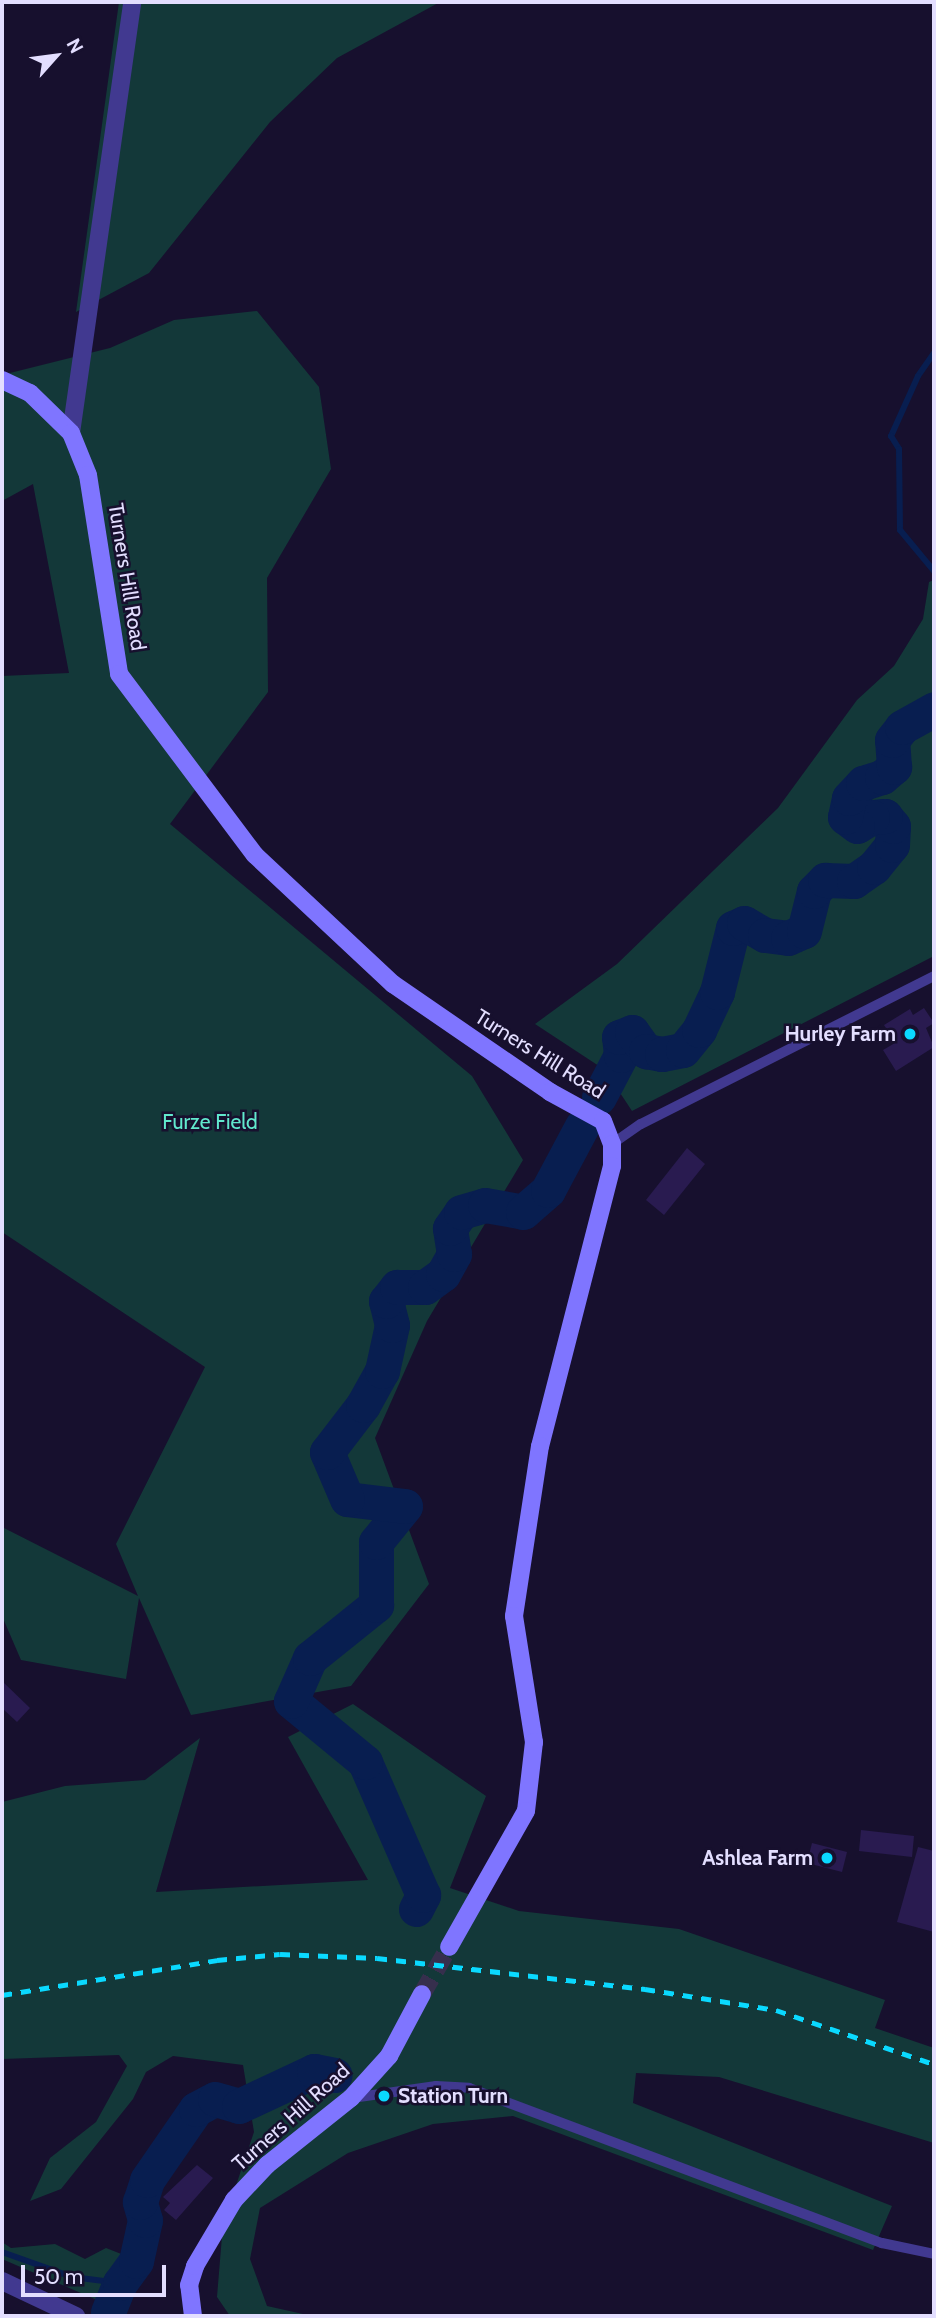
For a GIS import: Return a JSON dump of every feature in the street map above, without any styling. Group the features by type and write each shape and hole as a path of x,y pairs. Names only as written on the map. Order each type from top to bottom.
{"main road":[{"path":"2,380 30,393 71,433"},
{"name":"Turners Hill Road","path":"71,433 88,475 119,674 255,855 393,984 550,1092 604,1121 612,1144"},
{"path":"449,1947 526,1811 534,1742 514,1616 540,1446 611,1166 612,1144"},
{"name":"Turners Hill Road","path":"194,2316 189,2285 195,2266 234,2200 267,2165 351,2098 389,2056 422,1994"}],"street":[{"path":"71,433 80,342 132,2"},
{"path":"2,2281 76,2316"}],"lane":[{"path":"612,1144 641,1124 934,976"},
{"path":"351,2098 436,2085 469,2088 882,2243 934,2254"}],"green space":[{"path":"119,2 440,2 337,58 270,122 149,273 76,312"},
{"name":"Furze Field","path":"257,311 319,387 331,469 267,578 268,692 170,824 472,1076 523,1160 427,1321 375,1438 429,1584 351,1686 191,1715 139,1598 126,1679 21,1660 2,1616 2,1527 138,1596 116,1544 205,1367 2,1232 2,676 69,673 33,484 2,501 2,375 110,348 174,320"},
{"path":"934,580 934,956 632,1111 605,1070 535,1024 617,964 778,808 857,700 894,666 923,619 929,582"},
{"path":"353,1704 486,1796 450,1888 519,1911 679,1929 885,2000 875,2028 934,2048 934,2143 719,2077 636,2073 633,2103 892,2206 873,2250 513,2116 433,2124 348,2153 260,2208 250,2259 267,2306 312,2316 230,2316 217,2297 223,2224 254,2132 243,2065 173,2056 146,2072 133,2099 61,2189 30,2201 50,2158 96,2122 127,2066 119,2055 2,2059 2,1802 65,1786 145,1780 200,1738 156,1892 368,1880 288,1737"},
{"path":"2,2242 11,2248 55,2244 85,2259 106,2248 134,2259 104,2303 2,2259"}],"building":[{"name":"Hurley Farm","path":"924,1008 934,1023 926,1028 934,1047 896,1071 883,1050 895,1043 884,1025 910,1009 913,1015"},
{"path":"687,1148 705,1164 664,1215 646,1200"},
{"path":"2,1681 30,1708 17,1722 2,1708"},
{"path":"861,1830 914,1836 912,1857 859,1851"},
{"name":"Ashlea Farm","path":"812,1843 847,1852 842,1872 807,1863"},
{"path":"918,1847 934,1851 934,1932 897,1922"},
{"path":"197,2165 213,2178 176,2220 164,2210 170,2203 163,2197"}],"waterway":[{"path":"934,353 918,376 891,436 899,449 900,530 934,571"},
{"path":"599,1097 621,1055 619,1037 632,1032 646,1051 662,1054 683,1050 699,1030 717,992 733,928 744,923 765,935 788,938 804,931 814,891 825,880 854,881 874,867 892,845 893,826 885,816 872,817 857,826 845,817 849,798 863,783 882,777 894,767 892,740 902,727 934,709"},
{"path":"416,1909 423,1895 365,1762 291,1701 310,1658 376,1605 376,1542 405,1506 347,1499 327,1452 363,1405 382,1371 392,1325 386,1301 397,1287 425,1287 443,1274 454,1254 450,1228 461,1212 485,1205 523,1212 548,1190 582,1126"},
{"path":"108,2312 120,2283 136,2261 145,2220 140,2202 147,2180 196,2109 215,2099 239,2106 314,2071 335,2075"},
{"path":"2,2252 72,2277 120,2283"}],"tunnel":[{"path":"422,1994 449,1947"}],"railway":[{"path":"2,1995 217,1960 280,1954 377,1958 645,1989 776,2010 934,2064"}],"place":[{"name":"Hurley Farm","path":"910,1034"},
{"name":"Ashlea Farm","path":"827,1858"},
{"name":"Station Turn","path":"384,2096"}]}
